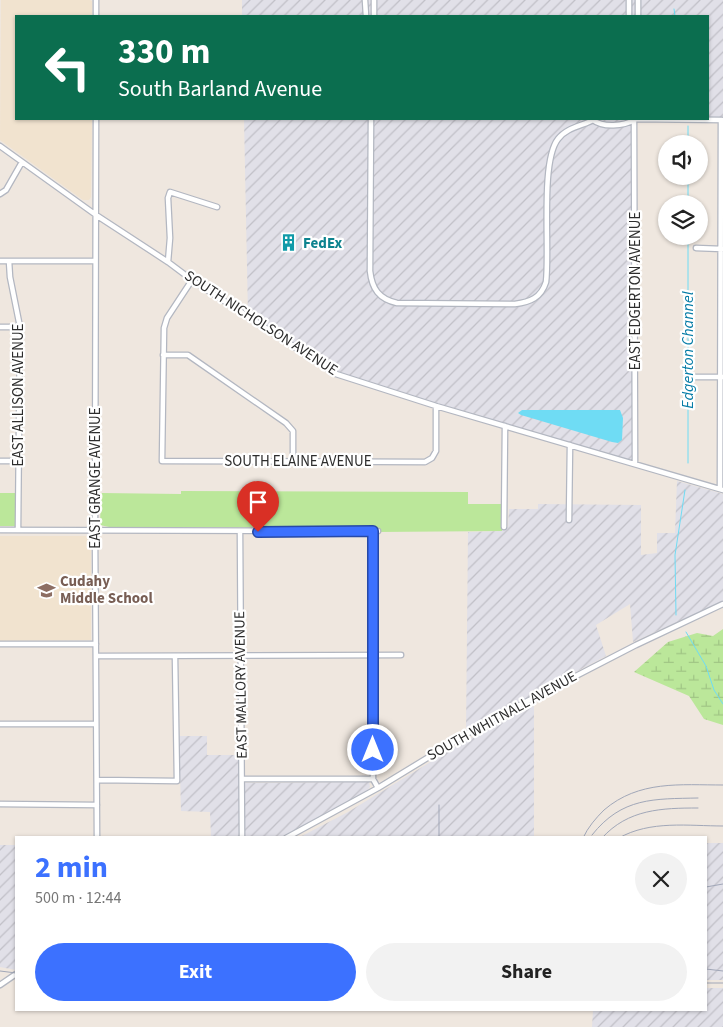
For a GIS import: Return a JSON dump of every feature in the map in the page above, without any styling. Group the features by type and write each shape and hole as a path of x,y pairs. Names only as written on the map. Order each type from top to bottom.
{"street":[{"path":"96,0 96,15"},
{"path":"366,0 366,15"},
{"path":"374,0 374,15"},
{"path":"629,15 630,0"},
{"path":"638,0 638,15"},
{"name":"EAST GRANGE AVENUE","path":"96,120 95,531 97,836"},
{"path":"371,120 370,271 375,290 383,298 398,303 515,304 536,298 546,282 548,174 550,154 554,146 560,138 578,125 594,120 598,124 626,124 632,120"},
{"name":"EAST EDGERTON AVENUE","path":"634,120 635,464"},
{"path":"709,120 722,120 721,490"},
{"name":"SOUTH NICHOLSON AVENUE","path":"0,146 192,280 336,374 436,406 721,490"},
{"path":"0,194 6,190 22,162"},
{"path":"168,262 170,238 168,198 170,192 217,207"},
{"path":"696,248 722,249"},
{"path":"0,261 95,261"},
{"name":"EAST ALLISON AVENUE","path":"9,261 10,277 20,328 18,530"},
{"path":"192,280 167,318 164,328 163,355 188,356 286,423 293,431 293,461"},
{"path":"0,328 20,328"},
{"name":"SOUTH ELAINE AVENUE","path":"163,355 162,461 425,462 432,458 436,451 436,406"},
{"path":"691,377 721,377"},
{"path":"504,527 505,426"},
{"path":"569,520 570,445"},
{"path":"0,461 18,461"},
{"path":"0,530 375,531 373,779 378,788"},
{"name":"EAST MALLORY AVENUE","path":"240,532 242,836"},
{"name":"SOUTH WHITNALL AVENUE","path":"290,836 378,788 474,728 636,645 723,604"},
{"path":"0,644 96,644"},
{"path":"96,656 401,656"},
{"path":"97,780 178,781 175,656"},
{"path":"0,724 96,724"},
{"path":"242,779 373,779"},
{"path":"0,804 97,805"},
{"path":"0,985 15,975"}],"shaded area":[{"path":"1,0 92,1 92,15 15,15 15,120 92,120 91,197 89,200 83,200 0,140"},
{"path":"242,0 723,0 723,120 709,120 709,15 242,15"},
{"path":"244,120 635,120 635,464 336,374 248,316"},
{"path":"677,481 723,494 723,601 633,642 630,604 596,625 606,656 466,730 468,532 501,531 502,527 508,527 509,509 538,509 538,504 641,505 641,555 657,553 657,533 675,533"},
{"name":"Cudahy Middle School","path":"0,536 86,536 91,538 91,640 0,641"},
{"path":"534,706 534,836 302,836 348,812 460,744 519,712"},
{"path":"179,736 207,736 207,755 239,755 239,783 369,782 370,787 367,791 284,836 211,836 210,812 181,811"},
{"path":"707,843 723,843 723,980 707,980"},
{"path":"0,845 15,845 15,970 0,967"},
{"path":"707,988 723,988 723,1027 592,1027 593,1011 707,1011"}],"green space":[{"path":"181,491 468,492 468,504 502,504 502,531 378,532 377,528 109,527 100,525 101,493 181,494"},
{"path":"0,493 16,493 15,526 0,526"},
{"path":"723,629 723,725 704,719 689,696 634,672 668,642 697,633 713,636"}],"water":[{"path":"522,410 620,410 623,418 622,440 618,443 612,442 521,415 518,413"}],"waterway":[{"name":"Edgerton Channel","path":"674,9 675,15"},
{"name":"Edgerton Channel","path":"688,126 688,135"},
{"name":"Edgerton Channel","path":"688,185 688,195"},
{"name":"Edgerton Channel","path":"688,245 688,463"},
{"name":"Edgerton Channel","path":"676,615 675,555 685,490"},
{"name":"Edgerton Channel","path":"686,632 706,666 714,690 723,704"}],"railway":[{"path":"584,836 592,823 604,810 617,800 631,793 660,786 723,785"},
{"path":"592,835 615,813 627,807 653,800 698,798"},
{"path":"439,805 439,836"},
{"path":"604,836 623,821 646,812 698,808"},
{"path":"623,836 631,832 657,826 723,826"},
{"path":"707,887 723,884"},
{"path":"707,969 723,971"},
{"path":"0,971 15,973"},
{"path":"707,983 723,983"}],"place":[{"name":"FedEx","path":"289,243"},
{"name":"Cudahy Middle School","path":"46,590"}],"route":[{"path":"258,532 373,531 373,750"}]}
